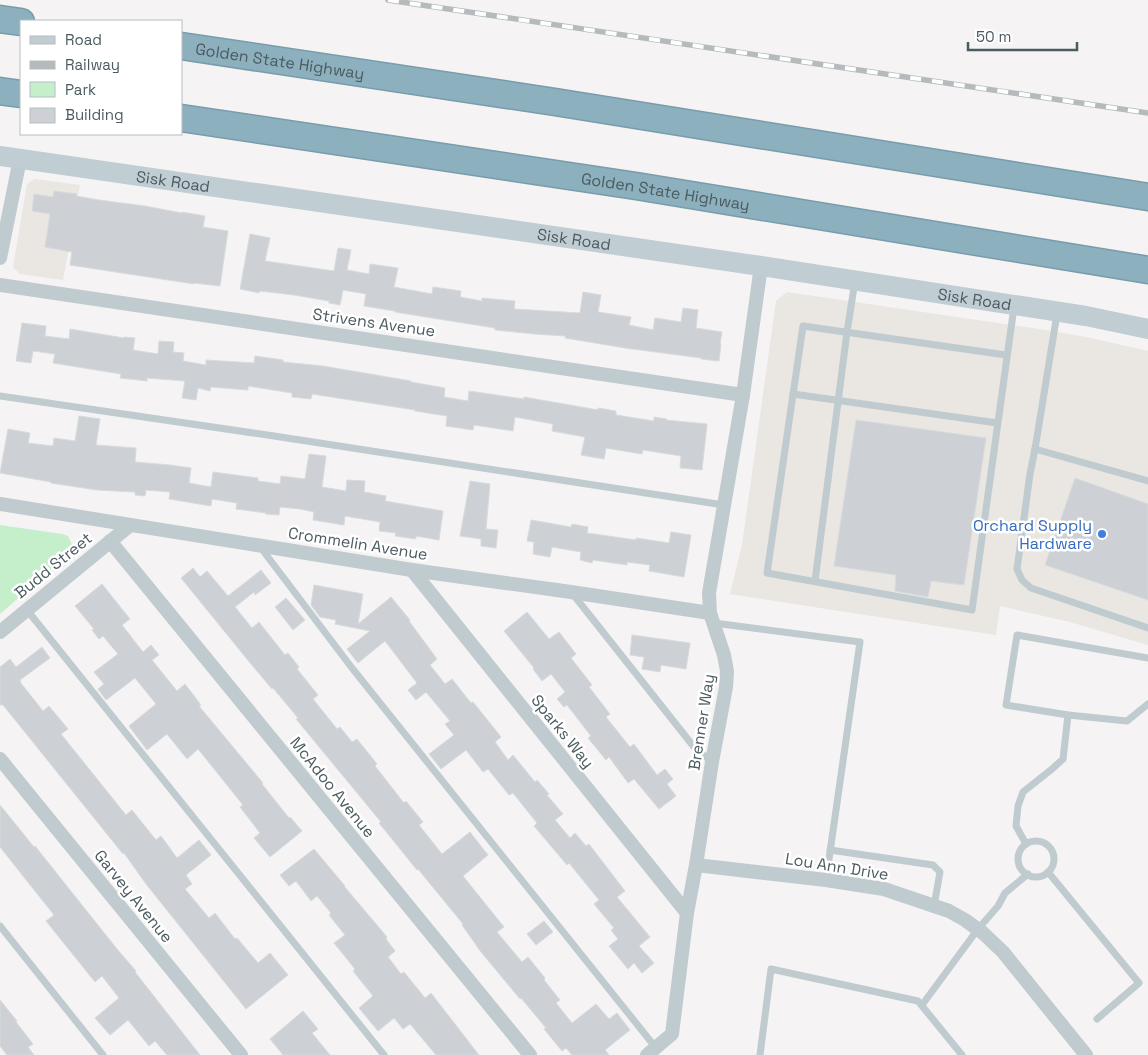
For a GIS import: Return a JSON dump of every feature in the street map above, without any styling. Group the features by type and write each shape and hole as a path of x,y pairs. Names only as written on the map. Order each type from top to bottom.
{"highway":[{"path":"0,19 20,22"},
{"name":"Golden State Highway","path":"182,46 564,103 1148,197"},
{"path":"0,91 20,94"},
{"name":"Golden State Highway","path":"182,118 636,186 1148,270"}],"main road":[{"name":"Sisk Road","path":"0,156 855,280 1058,311 1148,329"}],"street":[{"path":"0,258 20,159"},
{"name":"Brenner Way","path":"651,1051 672,1034 687,913 726,687 727,671 712,618 709,593 743,395 762,266"},
{"name":"Strivens Avenue","path":"0,284 743,395"},
{"name":"Crommelin Avenue","path":"0,504 412,570 571,592 712,618"},
{"name":"Budd Street","path":"0,632 129,526"},
{"name":"McAdoo Avenue","path":"110,541 530,1055"},
{"name":"Sparks Way","path":"412,570 687,913"},
{"name":"Garvey Avenue","path":"0,759 241,1055"},
{"name":"Lou Ann Drive","path":"696,865 884,888 949,911 978,929 1002,952 1086,1055"}],"lane":[{"path":"815,581 855,280"},
{"path":"1006,355 803,326 767,573 972,610 1014,304"},
{"path":"1058,311 1030,474 1017,569 1022,580 1031,588 1148,628"},
{"path":"793,394 997,424"},
{"path":"0,396 284,437 724,505"},
{"path":"1035,449 1148,481"},
{"path":"259,545 352,668 651,1051"},
{"path":"571,592 694,747 712,762"},
{"path":"27,610 384,1055"},
{"path":"712,618 860,642 826,880"},
{"path":"1148,658 1017,636 1006,706 1127,721 1148,704"},
{"path":"1026,844 1016,826 1018,806 1023,792 1064,759 1068,715"},
{"path":"1032,841 1044,842 1052,850 1054,862 1048,872 1032,876 1023,870 1020,865 1019,853 1026,844 1032,841"},
{"path":"830,850 934,865 940,872 934,906"},
{"path":"1048,872 1140,983 1097,1019"},
{"path":"922,1005 978,929 998,906 1005,893 1028,874"},
{"path":"0,926 103,1055"},
{"path":"760,1055 771,969 918,1000 962,1055"}],"shaded area":[{"path":"35,179 80,185 63,280 20,274 13,267 27,184"},
{"path":"787,292 1039,329 1148,351 1148,645 1070,622 1000,606 996,635 730,594 742,545 776,301"}],"green space":[{"path":"0,525 62,534 68,536 73,547 72,551 0,614"}],"building":[{"path":"54,191 77,194 76,196 99,200 205,216 203,227 228,231 220,286 194,284 70,265 72,252 45,247 50,214 32,211 34,194 53,197"},
{"path":"250,234 270,238 265,261 334,271 338,248 351,250 347,270 369,274 370,264 398,268 394,287 432,294 433,287 461,291 460,297 482,301 482,298 515,301 514,309 580,313 583,292 601,295 598,312 631,317 629,325 653,330 655,318 681,322 683,308 698,310 696,328 722,332 719,361 625,348 565,338 566,336 495,330 495,328 395,312 364,306 366,294 343,290 340,305 329,303 329,301 294,295 260,291 259,293 240,289"},
{"path":"22,323 46,326 45,336 69,339 70,329 124,338 135,338 133,350 158,354 159,341 174,342 173,352 184,353 183,361 206,365 206,360 254,363 255,356 445,388 444,397 468,401 469,391 524,399 524,397 598,410 598,408 616,411 616,415 654,421 654,417 707,424 702,470 680,468 681,456 643,450 642,454 606,448 604,459 581,455 585,437 552,431 553,424 515,417 513,431 474,425 473,430 446,426 447,416 312,394 311,399 292,397 292,393 248,386 248,390 211,387 210,391 198,388 196,400 182,398 185,381 147,378 147,381 120,378 121,374 53,363 55,354 33,351 31,363 16,361"},
{"path":"79,416 100,419 96,445 136,448 135,462 191,468 189,483 211,487 213,472 258,478 258,481 280,484 281,476 305,479 309,454 326,456 322,487 346,491 347,480 365,481 364,492 386,496 385,501 443,511 439,540 416,536 416,539 395,536 396,533 379,531 380,522 345,516 344,525 313,520 314,512 300,509 280,507 279,515 266,514 236,509 237,503 212,499 211,506 169,499 170,492 146,490 145,496 135,495 135,492 97,490 0,473 8,429 30,433 28,443 53,446 54,438 75,441"},
{"path":"856,420 986,438 964,585 931,581 928,597 895,591 896,575 834,566"},
{"name":"Orchard Supply Hardware","path":"1075,478 1148,504 1148,600 1045,565"},
{"path":"470,481 490,484 486,529 498,530 496,548 481,546 481,539 460,536"},
{"path":"531,520 571,527 572,524 588,527 587,533 636,540 636,538 669,543 671,532 691,535 684,577 649,571 650,565 627,562 627,565 593,560 592,563 580,560 581,552 552,547 550,557 533,554 534,542 527,541"},
{"path":"193,568 200,577 207,571 228,596 261,570 271,583 255,595 254,592 235,607 252,628 259,622 285,655 288,653 299,667 297,669 318,695 313,699 337,729 340,727 352,742 357,739 404,803 406,801 423,822 419,825 442,854 470,832 488,855 463,876 504,927 497,932 522,962 528,957 560,1000 556,1003 572,1023 596,1004 609,1019 617,1013 630,1030 605,1050 609,1055 572,1055 566,1048 562,1051 544,1029 546,1028 481,952 463,924 417,870 379,823 381,822 296,719 298,718 181,578"},
{"path":"102,584 130,619 122,625 143,652 151,645 159,655 152,660 177,691 185,684 201,705 199,706 263,783 289,818 302,831 270,857 254,838 260,833 240,807 243,805 198,749 187,759 167,734 147,750 129,726 156,704 135,678 106,700 98,689 104,684 94,672 118,654 103,636 99,639 92,630 94,629 75,606"},
{"path":"314,585 363,594 358,624 391,597 410,620 437,659 430,665 445,684 452,679 471,703 473,702 501,737 495,742 508,760 513,755 535,782 537,780 549,794 547,795 563,814 555,820 570,838 575,833 586,846 589,844 625,891 617,897 650,937 639,946 654,963 642,973 634,963 628,969 609,946 618,939 611,930 614,928 594,904 599,900 569,863 567,865 534,826 537,823 513,793 509,795 488,769 483,772 466,750 441,769 429,754 454,735 445,724 450,721 426,692 416,700 408,690 417,683 385,641 358,663 347,649 370,631 335,624 336,620 320,617 311,605"},
{"path":"286,598 305,620 293,630 275,607"},
{"path":"527,612 549,639 559,632 576,654 571,658 592,685 589,687 610,714 606,717 630,747 634,744 657,775 665,769 673,779 667,784 676,796 659,809 634,779 628,783 609,757 606,760 588,738 591,736 567,705 564,707 557,699 565,692 551,674 542,681 504,631"},
{"path":"632,635 690,643 686,669 661,665 660,672 642,669 644,657 630,655"},
{"path":"42,647 50,658 20,680 20,682 43,711 49,706 68,729 61,734 126,815 132,810 156,840 161,836 177,858 199,840 211,855 186,875 192,884 185,889 209,918 215,913 235,939 237,938 258,963 270,953 288,975 246,1009 146,884 124,853 3,705 0,705 0,667 10,659 16,667"},
{"path":"0,805 136,971 200,1055 167,1055 155,1041 149,1046 128,1020 110,1035 95,1018 119,998 102,976 95,982 46,921 54,915 0,847"},
{"path":"314,849 387,937 386,939 395,951 388,957 401,974 404,972 425,998 431,993 479,1055 436,1055 410,1024 403,1029 394,1018 378,1031 359,1008 373,996 353,971 355,969 334,943 345,935 317,896 311,901 296,881 289,886 280,875"},
{"path":"544,921 553,932 536,945 527,934"},
{"path":"0,1000 33,1044 28,1047 34,1055 7,1055 0,1046"},
{"path":"303,1011 318,1029 312,1033 330,1055 283,1055 270,1039"}],"railway":[{"path":"388,0 1148,113"}],"place":[{"name":"Orchard Supply Hardware","path":"1102,534"}]}
